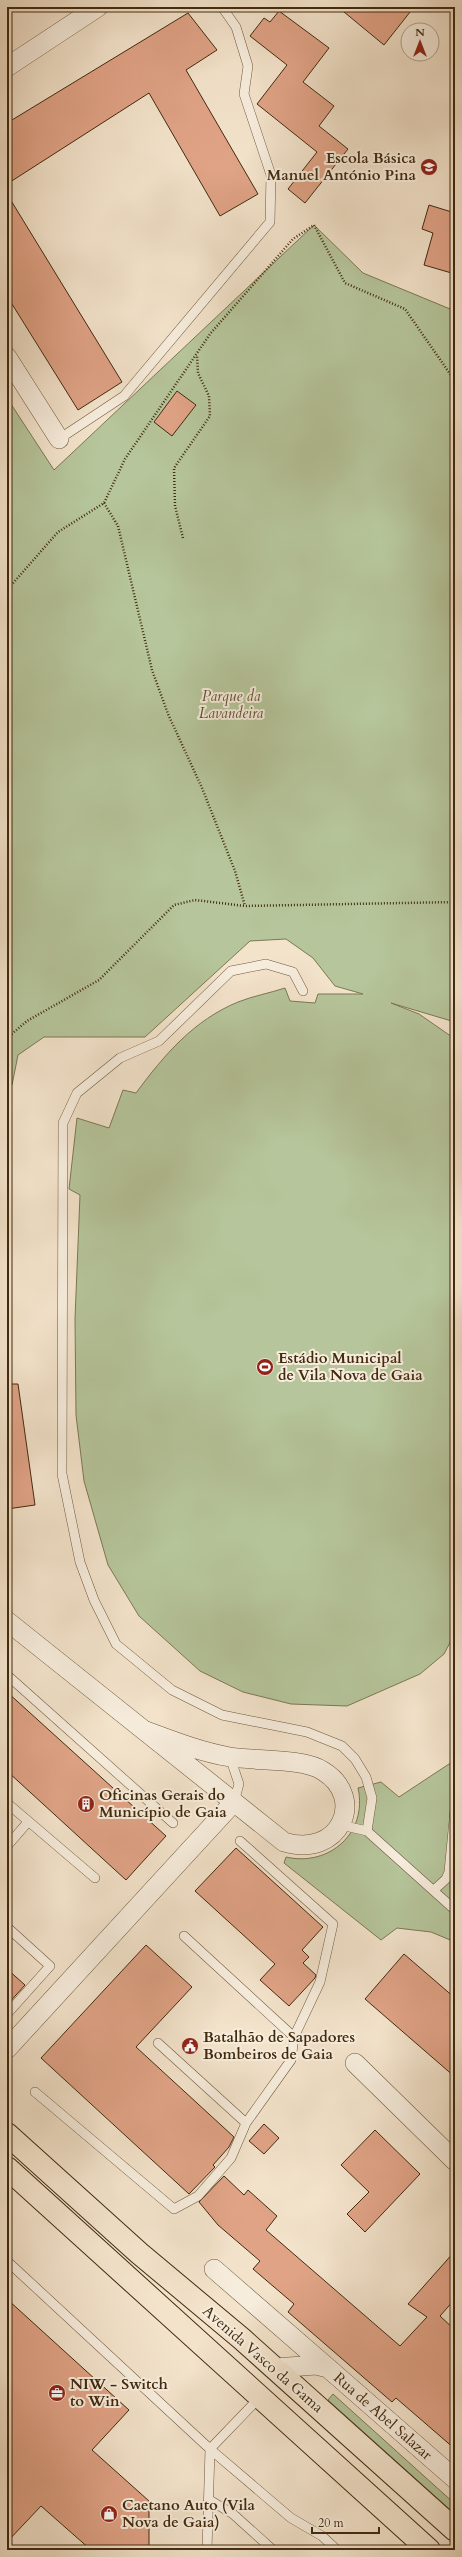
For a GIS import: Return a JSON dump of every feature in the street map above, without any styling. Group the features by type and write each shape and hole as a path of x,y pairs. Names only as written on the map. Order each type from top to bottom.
{"main road":[{"name":"Avenida Vasco da Gama","path":"7,2134 139,2253 275,2368 455,2530"},
{"name":"Avenida Vasco da Gama","path":"7,2168 422,2543"},
{"path":"52,2208 69,2190"}],"street":[{"path":"7,67 98,7"},
{"path":"7,357 59,439"},
{"path":"7,1621 284,1842 300,1847 317,1845 332,1836 341,1825 345,1807 342,1791 334,1778 322,1769 272,1761 230,1757 185,1745 146,1731"},
{"path":"7,2049 234,1802"},
{"path":"355,2063 455,2162"},
{"name":"Rua de Abel Salazar","path":"214,2269 455,2479"},
{"name":"Rua de Abel Salazar","path":"275,2368 316,2365 328,2368"},
{"path":"422,2543 440,2550"}],"lane":[{"path":"59,439 124,396 270,222 271,175 244,94 248,66 236,27 222,7"},
{"path":"302,991 294,972 266,964 231,971 159,1041 120,1058 77,1093 63,1123 62,1474 80,1562 94,1600 116,1644 172,1690 222,1715 307,1732 342,1746 355,1759 366,1777 372,1798 367,1831"},
{"path":"7,1675 173,1823"},
{"path":"230,1757 239,1784 234,1802"},
{"path":"7,1803 95,1878"},
{"path":"434,1890 446,1879 449,1872 455,1810"},
{"path":"7,1846 28,1822"},
{"path":"341,1825 367,1831 455,1910"},
{"path":"35,2092 174,2209 198,2196 231,2158 246,2123 291,2060 294,2037 320,1982 333,1924 240,1841"},
{"path":"7,1927 50,1966 7,2014"},
{"path":"184,1936 294,2037"},
{"path":"158,2043 246,2123"},
{"path":"7,2261 210,2449 291,2518 322,2536 337,2550"},
{"path":"207,2550 210,2449 260,2397"},
{"path":"208,2499 233,2514 273,2550"}],"path":[{"path":"7,590 58,532 104,503 125,459 210,334 293,238 314,225 344,283 406,309 455,381"},
{"path":"183,538 175,506 174,468 210,416 209,396 198,373 197,354"},
{"path":"104,503 118,526 157,685 168,714 202,788 235,871 245,906"},
{"path":"7,1038 27,1021 99,980 174,906 195,900 245,906 455,902"}],"green space":[{"name":"Parque da Lavandeira","path":"314,225 363,273 455,311 455,1022 391,1003 419,1014 455,1039 455,1633 444,1654 420,1674 347,1706 291,1704 243,1692 200,1671 139,1616 108,1565 84,1481 76,1415 75,1319 80,1195 69,1189 77,1118 109,1128 123,1090 136,1093 169,1052 207,1018 238,1002 285,988 290,1001 315,1003 318,994 363,994 335,986 313,958 286,939 250,941 145,1037 44,1037 18,1055 12,1085 7,1088 7,398 54,470"},
{"path":"455,1763 455,1942 431,1932 397,1928 381,1940 284,1863 286,1857 302,1859 317,1857 342,1843 351,1832 357,1819 360,1804 358,1788 381,1782 399,1797 449,1764"},
{"path":"333,2394 455,2504 455,2514 328,2400"}],"building":[{"path":"338,7 414,7 402,22 400,22 400,25 384,45"},
{"path":"279,11 329,48 303,82 334,106 319,126 348,149 305,203 288,189 317,152 257,104 287,65 250,36 264,18 270,22"},
{"path":"188,13 217,50 186,70 258,194 220,216 149,93 7,184 7,123"},
{"path":"7,194 122,382 78,410 7,296"},
{"path":"429,205 455,213 455,274 424,265 433,233 422,229"},
{"path":"177,391 196,405 172,436 154,422"},
{"path":"7,1384 18,1384 35,1505 7,1509"},
{"name":"Oficinas Gerais do Município de Gaia","path":"7,1692 166,1836 126,1880 7,1771"},
{"path":"236,1848 323,1927 302,1950 309,1957 303,1963 316,1975 315,1978 289,2006 260,1980 275,1964 195,1891"},
{"path":"146,1945 192,1987 136,2047 234,2137 229,2147 213,2165 215,2167 189,2194 41,2058"},
{"path":"404,1954 455,1998 455,2077 365,1999"},
{"path":"7,1969 25,1985 7,2005"},
{"path":"264,2124 279,2138 264,2154 249,2141"},
{"path":"375,2130 420,2174 365,2232 347,2214 369,2192 341,2165"},
{"path":"224,2176 244,2195 248,2190 277,2216 266,2230 400,2346 427,2317 408,2304 455,2251 455,2299 440,2316 455,2330 455,2449 396,2398 392,2402 288,2312 294,2304 253,2269 260,2261 218,2225 199,2202"},
{"path":"7,2299 129,2410 92,2450 149,2501 149,2550 91,2550 41,2506 7,2542"}],"place":[{"name":"Escola Básica Manuel António Pina","path":"429,167"},
{"name":"Estádio Municipal de Vila Nova de Gaia","path":"265,1367"},
{"name":"Oficinas Gerais do Município de Gaia","path":"86,1804"},
{"name":"Batalhão de Sapadores Bombeiros de Gaia","path":"190,2046"},
{"name":"NIW - Switch to Win","path":"57,2393"},
{"name":"Caetano Auto (Vila Nova de Gaia)","path":"109,2514"}]}
